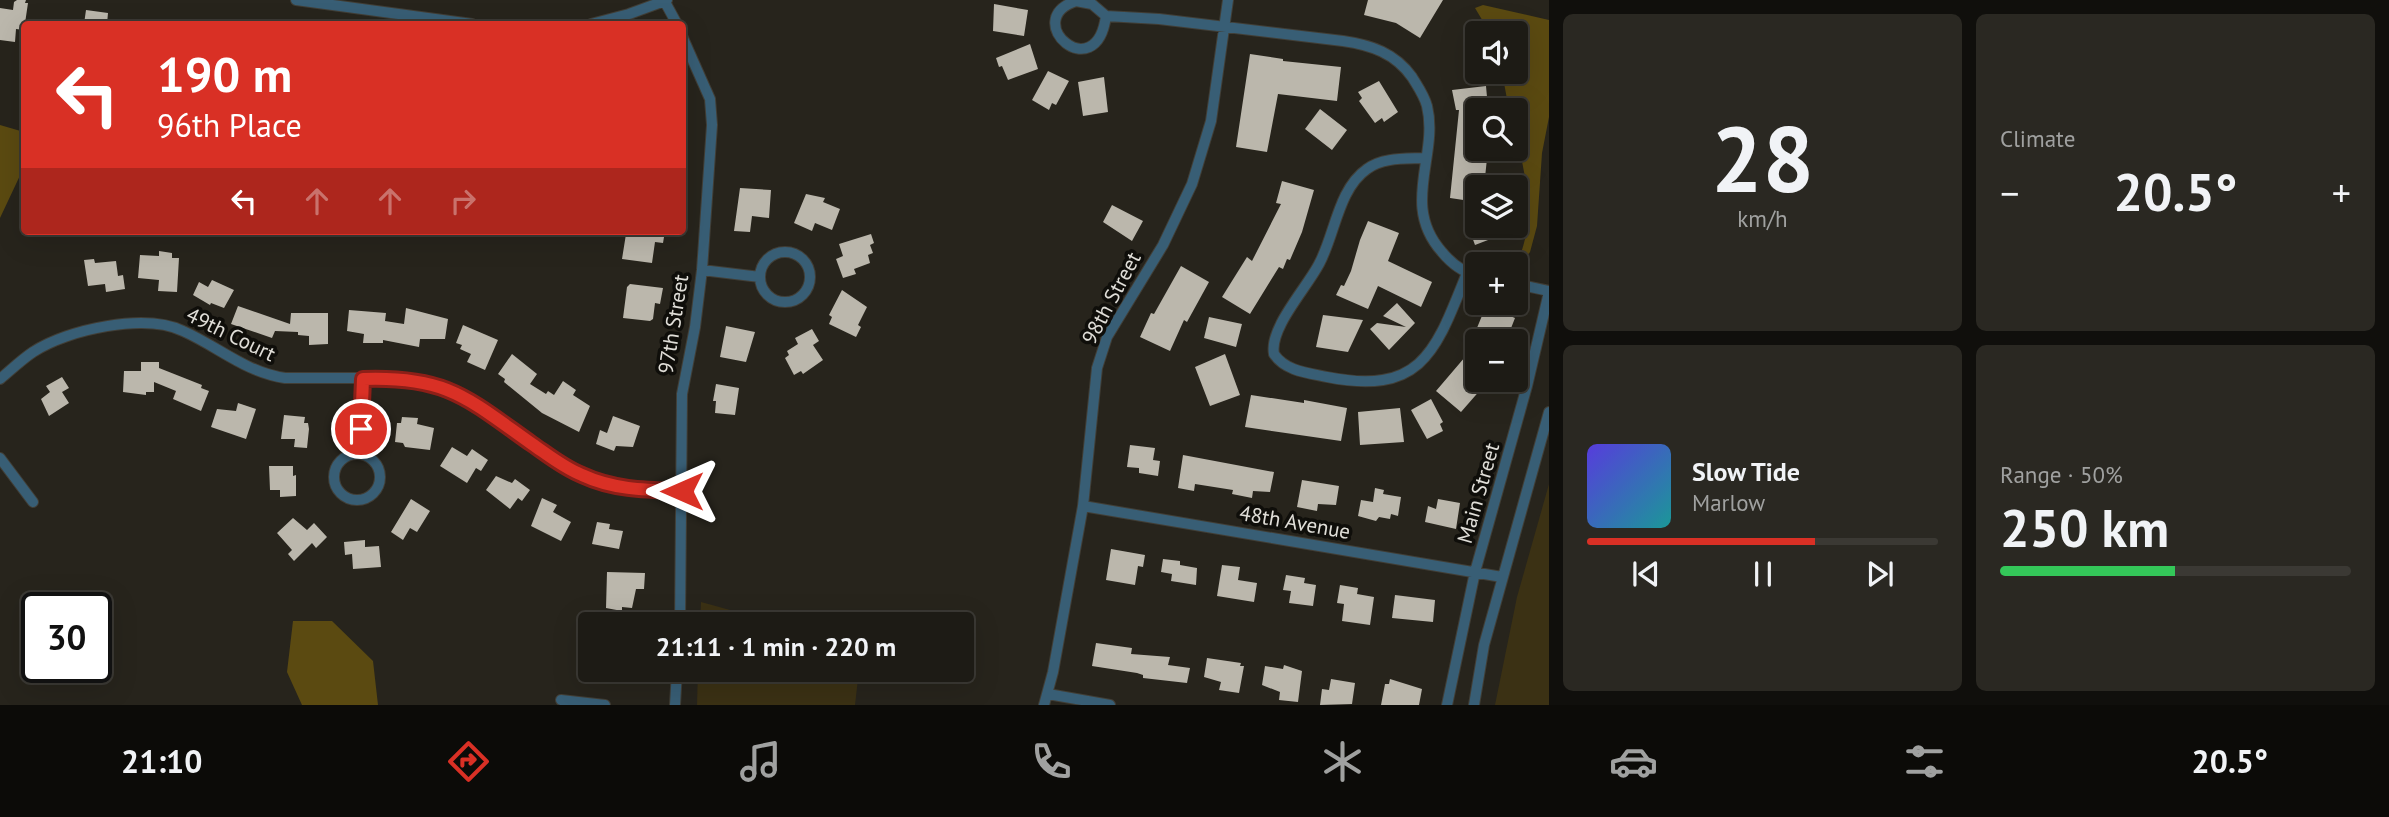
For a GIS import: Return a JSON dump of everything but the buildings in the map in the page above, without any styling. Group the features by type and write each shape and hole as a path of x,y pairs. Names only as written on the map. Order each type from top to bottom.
{"street":[{"path":"296,0 450,21"},
{"name":"98th Street","path":"1046,700 1083,506 1097,368 1107,337 1163,245 1192,184 1211,121 1228,0"},
{"path":"601,21 666,1 676,21"},
{"path":"1106,16 1099,39 1087,48 1079,49 1065,44 1056,31 1058,15 1076,1 1092,4 1106,16 1159,19 1343,41 1366,45 1389,54 1408,72 1423,94 1429,125 1421,198 1424,217 1437,246 1465,268"},
{"name":"97th Street","path":"680,612 682,394 695,327 702,270 712,125 710,99 686,45"},
{"path":"1425,158 1382,162 1369,167 1350,186 1322,260 1274,335 1274,354 1286,366 1332,377 1373,382 1398,376 1426,358 1465,288"},
{"path":"788,253 803,260 810,274 807,290 794,301 786,302 778,301 765,292 760,277 766,262 772,256 788,253"},
{"path":"702,270 760,277"},
{"path":"1528,287 1549,292"},
{"name":"Main Street","path":"1447,705 1475,572 1527,386 1549,292"},
{"name":"49th Court","path":"0,379 34,351 62,338 110,326 171,326 203,341 235,362 271,376 400,378 450,389 582,475 634,490 682,491"},
{"path":"360,454 363,379"},
{"path":"1474,705 1484,645 1549,412"},
{"path":"360,454 367,456 378,467 380,482 373,495 367,499 352,500 339,492 334,477 339,463 345,458 360,454"},
{"path":"0,458 33,502"},
{"name":"48th Avenue","path":"1083,506 1502,577"},
{"path":"675,705 676,682"},
{"path":"561,700 605,705"},
{"path":"1046,700 1110,705"}],"shaded area":[{"path":"1483,5 1549,20 1549,117 1542,153 1537,226 1528,255 1528,252 1521,252 1525,238 1528,238 1528,175 1525,175 1522,161 1528,161 1528,98 1507,98 1504,84 1528,84 1528,21 1483,21 1475,8"},
{"path":"0,125 21,131 21,173 0,218"},
{"path":"1549,484 1549,705 1495,705 1517,597"},
{"path":"701,602 737,612 701,612"},
{"path":"293,621 332,621 373,661 378,705 302,705 287,672"},
{"path":"698,682 858,682 855,705 697,705"}],"route":[{"path":"361,429 363,379 400,378 428,383 450,389 562,465 582,475 634,490 682,491"}]}
